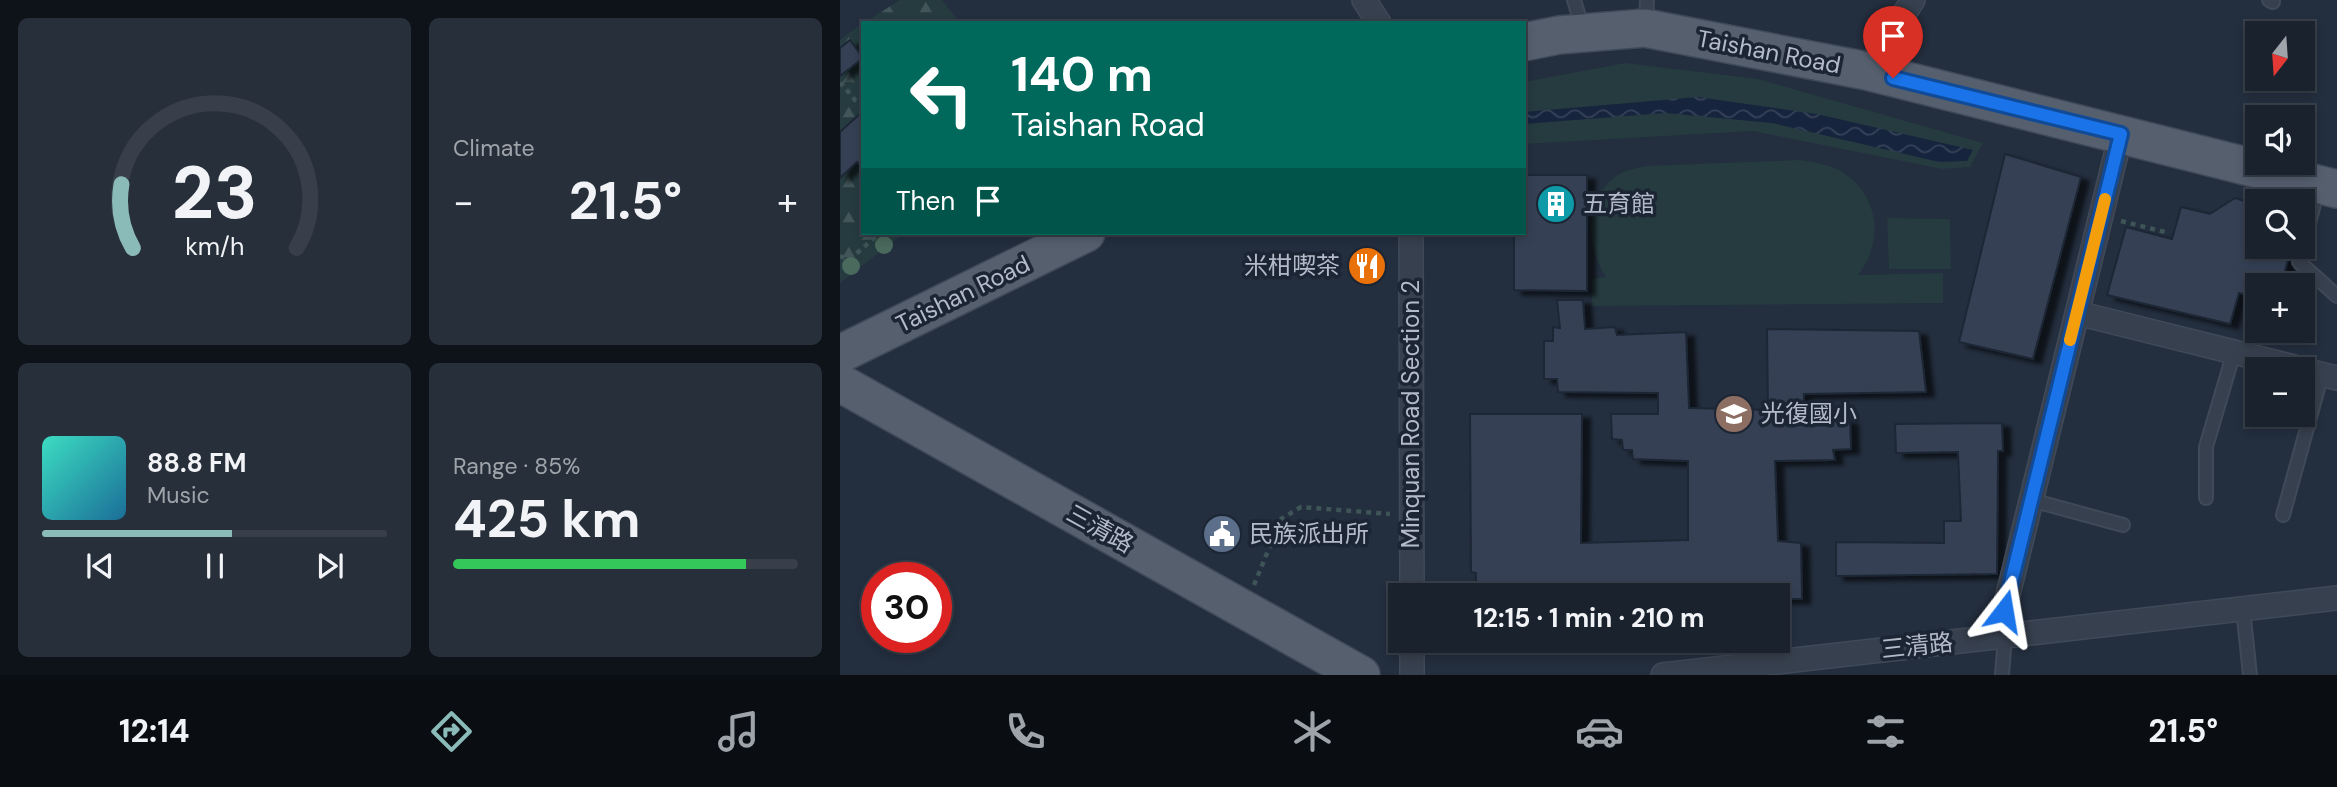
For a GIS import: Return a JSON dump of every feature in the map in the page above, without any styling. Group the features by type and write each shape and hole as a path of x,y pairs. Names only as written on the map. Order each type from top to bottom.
{"main road":[{"name":"Taishan Road","path":"1526,42 1559,35 1579,17 1646,14 2121,134 2305,188"},
{"name":"Taishan Road","path":"840,354 1082,235"},
{"name":"三清路","path":"840,383 1361,675"}],"street":[{"path":"1364,0 1378,21"},
{"path":"1867,71 1913,0"},
{"path":"2005,636 2004,611 2121,134"},
{"name":"Minquan Road Section 2","path":"1411,235 1412,583"},
{"path":"2077,313 2316,373"},
{"name":"三清路","path":"1663,675 2337,598"},
{"path":"1412,653 1412,675"}],"lane":[{"path":"2305,188 2300,262 2337,296"},
{"path":"2206,498 2206,447 2234,352"},
{"path":"2283,515 2316,373"},
{"path":"2031,500 2123,525"},
{"path":"2243,609 2250,675"},
{"path":"2002,675 2005,636"}],"path":[{"path":"840,86 861,102"},
{"path":"2118,233 2121,221 2169,233"},
{"path":"840,256 849,260 878,235"},
{"path":"1244,610 1280,519 1301,507 1412,516"}],"green space":[{"path":"900,0 942,0 958,21 867,21"},
{"path":"861,24 861,235 901,235 840,283 840,40"},
{"path":"1625,63 1758,79 1983,143 1970,167 1942,169 1753,131 1526,144 1526,82"},
{"path":"1799,160 1841,171 1854,181 1870,205 1875,233 1867,262 1858,275 1943,273 1943,303 1592,306 1592,279 1606,277 1592,241 1592,215 1602,191 1618,175 1646,166"},
{"path":"1887,218 1950,219 1951,269 1889,269"}],"water":[{"path":"1698,97 1817,114 1973,150 1967,161 1939,162 1772,123 1665,113 1526,124 1526,112"}],"building":[{"path":"850,40 861,55 861,60 840,76 840,48"},
{"path":"861,113 861,166 857,162 840,178 840,132"},
{"path":"2005,154 2081,177 2033,359 1959,342"},
{"name":"五育館","path":"1526,175 1587,175 1587,291 1514,290 1514,235 1526,235"},
{"path":"2235,198 2245,201 2245,259 2288,259 2284,273 2245,273 2245,294 2239,293 2230,324 2107,295 2126,227 2172,239 2181,207 2210,214"},
{"path":"1557,300 1583,300 1585,329 1615,327 1617,335 1686,332 1689,408 1768,410 1767,329 1919,331 1926,392 1804,394 1803,416 1850,420 1851,449 1833,450 1835,460 1775,461 1778,541 1801,543 1802,599 1790,599 1790,583 1476,583 1476,573 1471,572 1470,414 1582,414 1581,543 1688,540 1688,461 1633,459 1632,450 1623,450 1622,440 1612,439 1611,414 1658,414 1658,393 1558,392 1557,379 1544,379 1544,341 1553,341 1553,327 1560,328"},
{"path":"2002,423 2003,451 1998,451 1997,574 1836,576 1836,542 1944,543 1944,521 1961,521 1958,452 1896,453 1895,424"}],"slow traffic":[{"path":"2070,340 2105,199"}],"place":[{"name":"五育館","path":"1556,204"},
{"name":"米柑喫茶","path":"1367,266"},
{"name":"光復國小","path":"1734,414"},
{"name":"民族派出所","path":"1222,534"}],"route":[{"path":"1893,78 2121,134 2004,611"}]}
